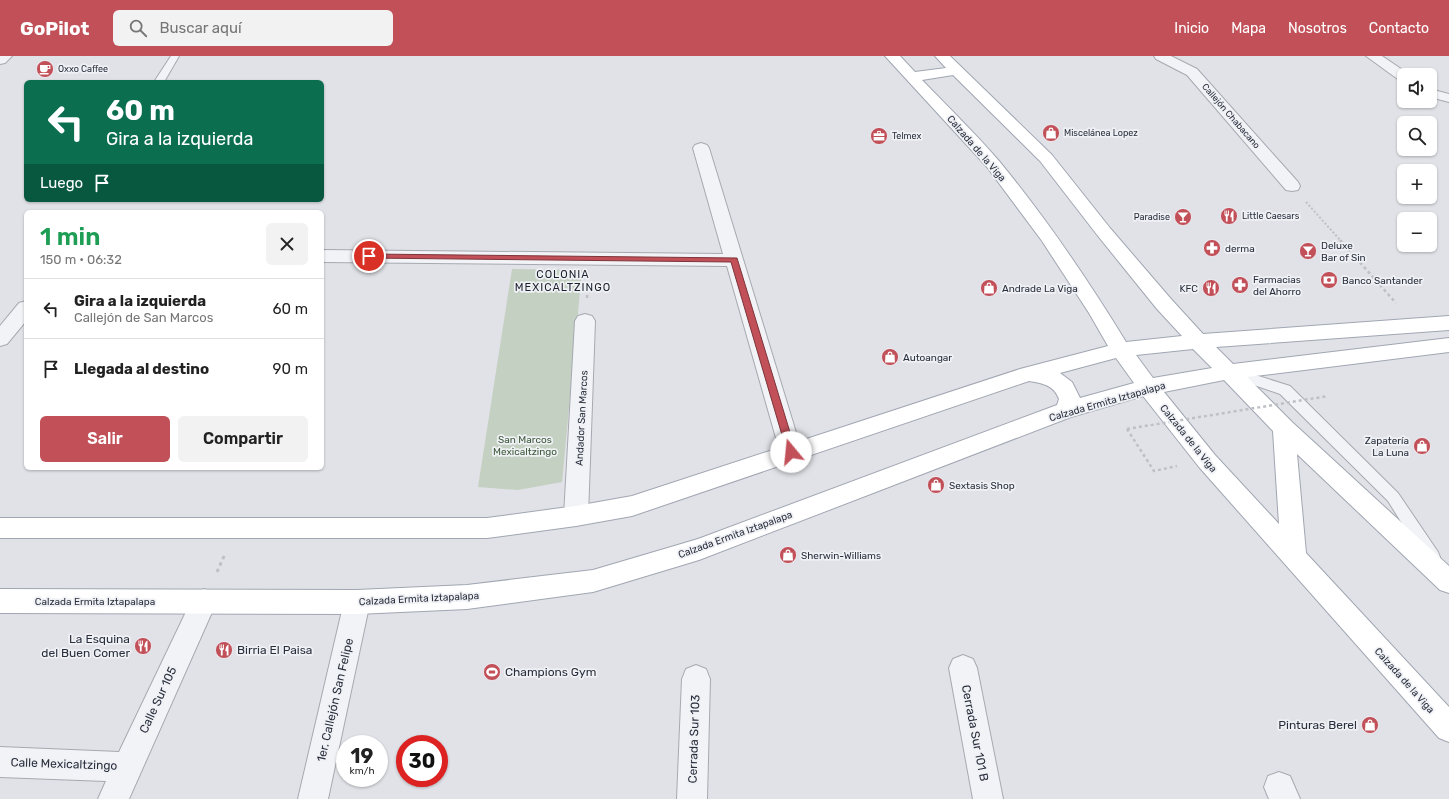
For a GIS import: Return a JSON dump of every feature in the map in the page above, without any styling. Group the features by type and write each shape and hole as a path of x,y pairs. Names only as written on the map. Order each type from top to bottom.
{"main road":[{"name":"Calzada de la Viga","path":"892,56 993,164 1048,237 1097,310 1121,350 1148,387 1207,461 1449,728"},
{"path":"942,56 1046,158 1104,232 1164,304 1198,341 1284,428 1448,581"},
{"path":"912,77 957,70"},
{"path":"0,528 487,528 576,516 632,506 1027,374 1121,350 1198,341 1449,323"},
{"name":"Calzada Ermita Iztapalapa","path":"0,600 357,602 467,597 593,580 699,549 1066,410 1148,387 1229,372 1449,345"},
{"path":"1027,374 1047,376 1064,387 1070,399 1066,410"},
{"path":"1284,428 1294,558"}],"street":[{"path":"0,60 4,56"},
{"name":"Callejón Chabacano","path":"1161,56 1192,72 1292,186"},
{"path":"1373,56 1397,72"},
{"path":"1437,95 1449,98"},
{"path":"701,148 791,452"},
{"path":"324,256 734,260"},
{"path":"0,339 24,310"},
{"name":"Andador San Marcos","path":"576,516 585,321"},
{"name":"Calle Sur 105","path":"113,799 204,601"},
{"name":"1er. Callejón San Felipe","path":"313,799 357,602"},
{"name":"Cerrada Sur 101 B","path":"963,668 988,799"},
{"name":"Cerrada Sur 103","path":"692,799 696,679"},
{"name":"Calle Mexicaltzingo","path":"0,762 128,766"}],"lane":[{"path":"160,80 175,56"},
{"path":"1229,372 1285,390 1393,498 1448,581"}],"path":[{"path":"1292,186 1416,326"},
{"path":"585,321 589,258"},
{"path":"1154,470 1127,429 1328,396"},
{"path":"204,601 236,528"}],"green space":[{"name":"San Marcos Mexicaltzingo","path":"512,269 582,270 562,482 518,490 478,487"}],"place":[{"name":"Oxxo Caffee","path":"45,69"},
{"name":"Miscelánea Lopez","path":"1051,133"},
{"name":"Telmex","path":"879,136"},
{"name":"Little Caesars","path":"1229,216"},
{"name":"Paradise","path":"1183,217"},
{"name":"derma","path":"1212,248"},
{"name":"Deluxe Bar of Sin","path":"1308,251"},
{"name":"Banco Santander","path":"1329,280"},
{"name":"Farmacias del Ahorro","path":"1240,285"},
{"name":"Andrade La Viga","path":"989,288"},
{"name":"KFC","path":"1211,288"},
{"name":"Autoangar","path":"890,357"},
{"name":"Zapatería La Luna","path":"1422,446"},
{"name":"Sextasis Shop","path":"936,485"},
{"name":"Sherwin-Williams","path":"788,555"},
{"name":"La Esquina del Buen Comer","path":"143,646"},
{"name":"Birria El Paisa","path":"224,650"},
{"name":"Champions Gym","path":"492,672"},
{"name":"Pinturas Berel","path":"1370,725"}],"district":[{"name":"COLONIA MEXICALTZINGO","path":"563,280"}],"route":[{"path":"369,256 734,260 791,452"}]}
